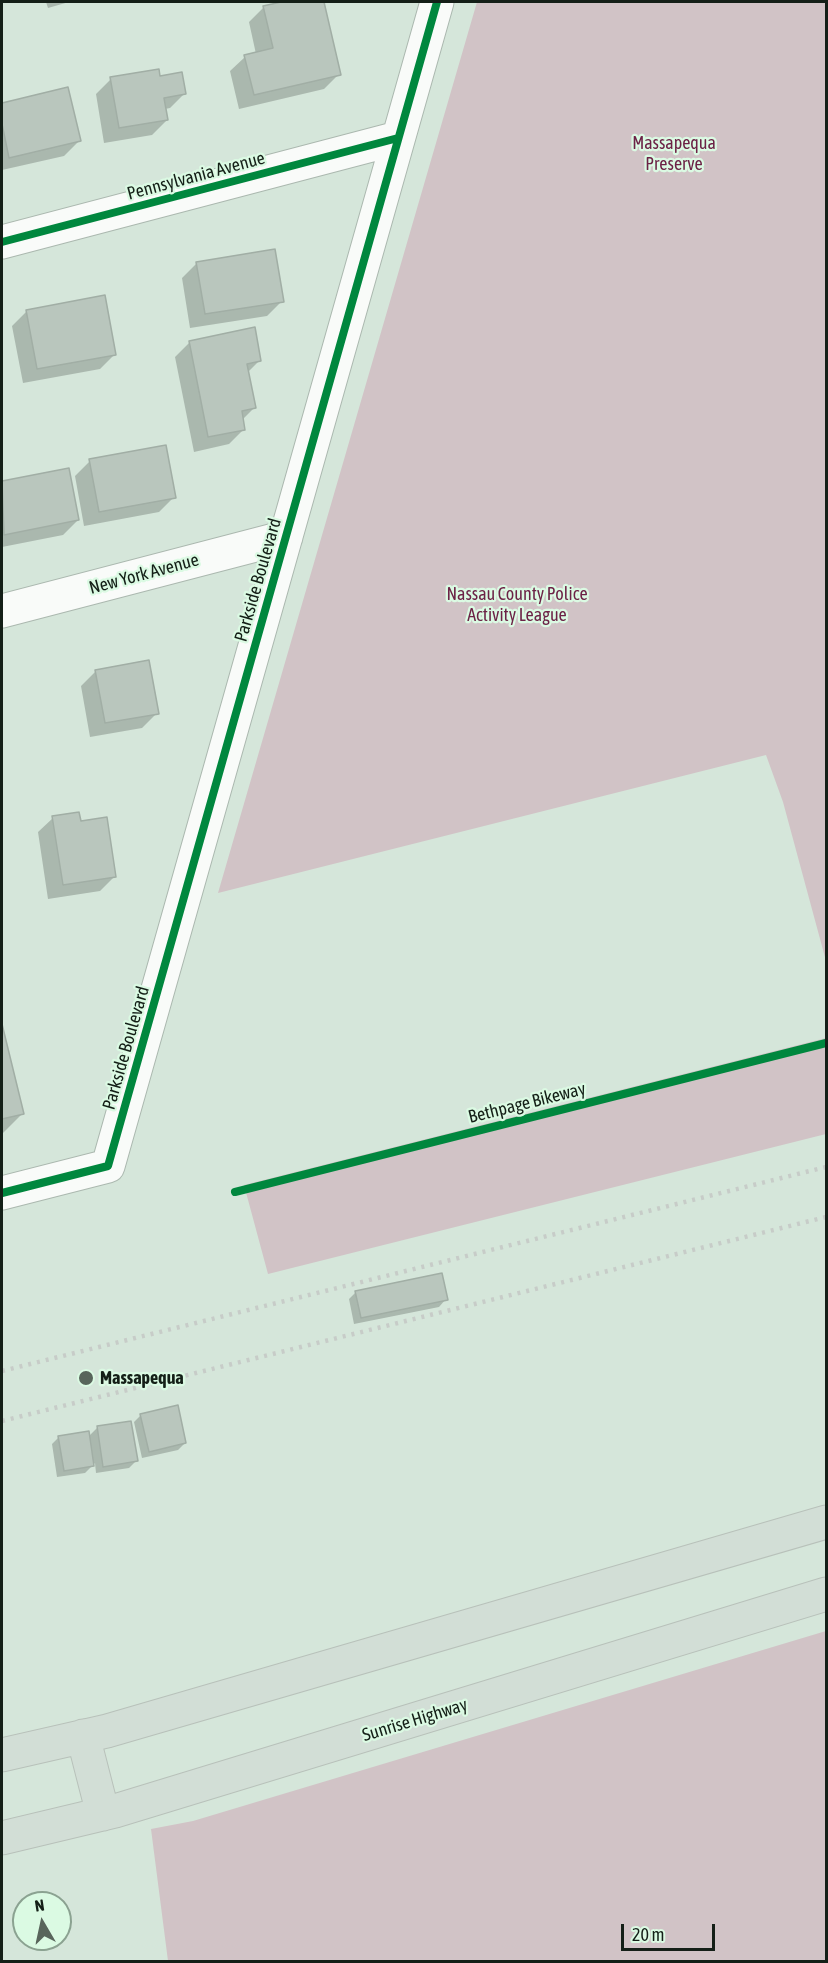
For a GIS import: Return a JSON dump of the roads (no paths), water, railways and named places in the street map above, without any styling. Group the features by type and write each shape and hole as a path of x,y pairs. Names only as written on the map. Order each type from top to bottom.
{"highway":[{"path":"2,1755 83,1736 826,1522"},
{"name":"Sunrise Highway","path":"2,1838 103,1814 826,1594"},
{"path":"83,1736 103,1814"}],"street":[{"name":"Parkside Boulevard","path":"2,1193 108,1167 437,2"},
{"name":"Pennsylvania Avenue","path":"2,242 398,138"},
{"name":"New York Avenue","path":"2,611 286,537"}],"railway":[{"path":"2,1371 826,1167"},
{"path":"2,1421 826,1217"}],"place":[{"name":"Massapequa","path":"86,1378"}],"park label":[{"name":"Massapequa Preserve","path":"674,153"},
{"name":"Nassau County Police Activity League","path":"517,604"}]}
